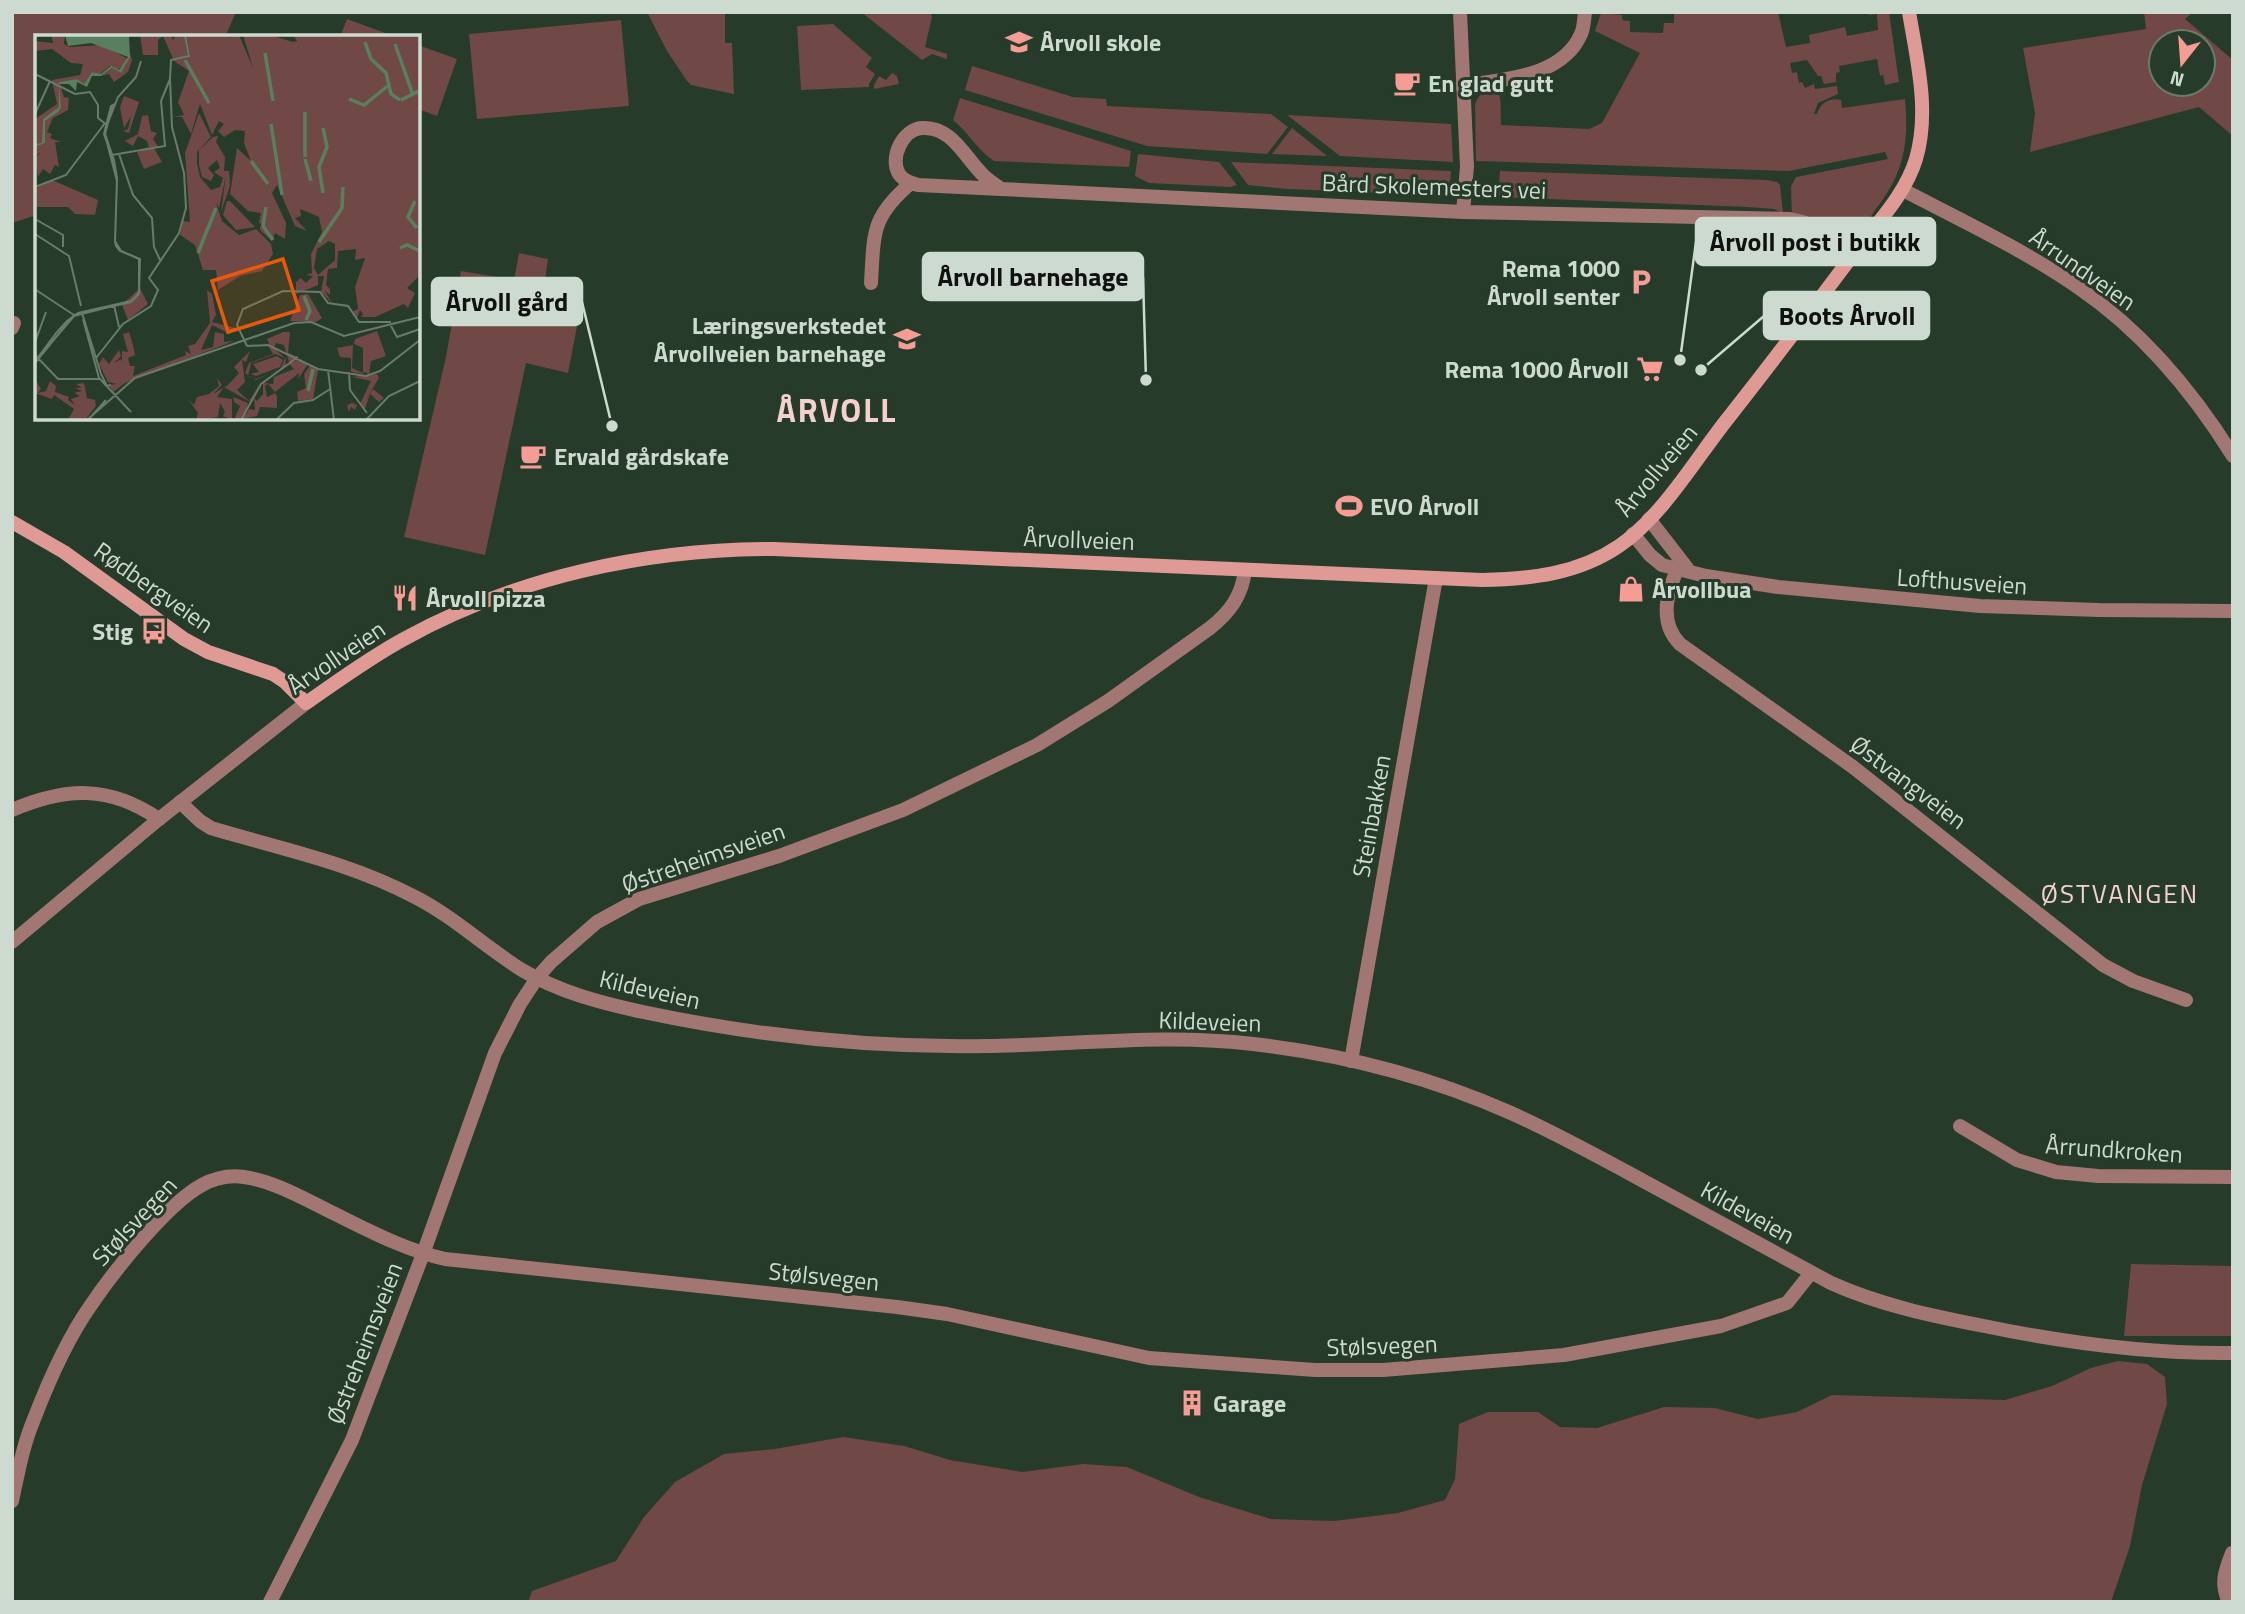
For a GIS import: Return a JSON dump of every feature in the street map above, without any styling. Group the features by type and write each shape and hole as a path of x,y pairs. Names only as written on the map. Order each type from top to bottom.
{"street":[{"path":"1460,12 1466,167 1463,212"},
{"path":"1462,86 1524,76 1564,59 1581,33 1585,12"},
{"name":"Årvollveien","path":"12,942 180,802 362,663 405,638 496,596 580,572 656,557 731,549 1512,580 1545,576 1586,564 1621,545 1649,519 1796,333 1903,190 1916,158 1923,103 1909,12"},
{"path":"871,283 873,241 880,215 895,196 911,183 899,174 899,146 916,128 942,131 984,176 1001,189"},
{"name":"Bård Skolemesters vei","path":"911,183 1463,212 1789,219 1831,231 1857,250"},
{"name":"Årrundveien","path":"1903,190 2048,267 2112,313 2182,384 2202,408 2233,456"},
{"path":"1649,519 1682,567"},
{"name":"Rødbergveien","path":"12,522 64,552 184,639 208,653 273,674 306,704"},
{"name":"Lofthusveien","path":"1633,534 1656,561 1778,587 1926,603 2099,610 2233,611"},
{"name":"Østvangveien","path":"1682,567 1669,593 1666,620 1672,636 1680,645 1873,782 2103,965 2133,981 2186,1000"},
{"name":"Østreheimsveien","path":"270,1602 352,1440 423,1254 486,1074 508,1027 537,978 560,953 597,922 639,899 753,864 889,816 1037,745 1108,701 1210,628 1224,616 1240,595 1245,570"},
{"name":"Steinbakken","path":"1351,1061 1436,578"},
{"path":"12,810 55,796 91,792 130,801 159,819"},
{"name":"Kildeveien","path":"180,802 211,828 310,854 394,886 450,917 506,959 537,978 574,994 636,1011 791,1037 865,1044 941,1046 1220,1041 1285,1048 1351,1061 1445,1088 1510,1113 1594,1154 1811,1273 1844,1289 1894,1306 2004,1330 2136,1350 2233,1353"},
{"name":"Årrundkroken","path":"1960,1126 2017,1160 2056,1172 2133,1177 2233,1177"},
{"name":"Stølsvegen","path":"12,1501 33,1420 69,1342 90,1306 115,1272 158,1223 193,1191 204,1184 228,1176 258,1180 306,1199 401,1246 423,1254 467,1262 897,1307 947,1314 1149,1358 1315,1370 1404,1369 1564,1356 1721,1326 1787,1303 1811,1273"},
{"path":"2229,1602 2225,1595 2223,1575 2232,1553"}],"shaded area":[{"path":"12,12 236,12 226,35 35,35 35,216 12,223"},
{"path":"647,12 725,12 725,43 732,43 734,94 691,85 667,51"},
{"path":"861,12 930,12 932,17 925,47 947,54 947,59 932,54 922,60"},
{"path":"1674,12 1778,12 1786,47 1810,43 1809,35 1845,27 1847,36 1878,30 1877,14 1869,15 1868,12 1889,12 1899,82 1885,85 1883,75 1880,76 1877,59 1839,66 1836,82 1824,84 1821,76 1818,76 1807,60 1790,63 1792,73 1797,72 1799,83 1802,82 1805,88 1814,84 1815,89 1837,86 1838,94 1818,103 1814,114 1817,114 1823,104 1833,99 1841,100 1842,108 1905,99 1905,144 1898,171 1885,197 1865,223 1851,228 1820,218 1792,216 1791,186 1796,177 1888,159 1885,152 1789,171 1476,161 1475,104 1483,92 1496,87 1500,101 1501,125 1589,129 1602,123 1640,53 1595,31 1601,13 1622,15 1622,20 1630,21 1630,32 1663,33 1664,23 1674,23"},
{"path":"2144,12 2193,12 2185,19 2196,28 2147,28 2147,98 2217,98 2217,46 2233,60 2233,136 2199,107 2030,152 2035,113 2023,48 2146,29"},
{"path":"347,19 391,35 341,35"},
{"path":"621,20 629,106 477,119 469,34"},
{"path":"833,24 872,58 866,67 875,74 869,87 801,90 797,26"},
{"path":"420,46 457,59 437,116 420,110"},
{"path":"972,66 1073,97 1106,99 1107,106 1271,114 1288,127 1267,154 1147,146 965,90"},
{"path":"892,73 897,76 899,84 874,89 879,76 886,80"},
{"path":"960,98 1131,151 1129,167 994,161 953,120"},
{"path":"1287,115 1451,124 1453,162 1340,156"},
{"path":"1292,128 1327,156 1272,154"},
{"path":"1138,154 1219,162 1237,185 1231,187 1149,183 1135,176"},
{"path":"1231,162 1451,171 1451,175 1448,185 1437,195 1287,189 1248,185"},
{"path":"1500,171 1767,180 1780,185 1783,214 1774,209 1748,207 1498,197"},
{"path":"519,253 548,259 544,287 583,296 568,373 526,363 485,555 404,537 446,357 461,271 514,280"},
{"path":"2131,1264 2233,1266 2233,1336 2124,1336"},
{"path":"2118,1361 2147,1364 2165,1377 2167,1404 2142,1485 2130,1546 2111,1602 528,1602 532,1591 616,1561 644,1517 675,1482 724,1454 775,1449 843,1437 904,1446 950,1460 1022,1472 1083,1464 1127,1467 1199,1497 1271,1519 1334,1521 1398,1513 1445,1500 1455,1479 1459,1424 1488,1412 1538,1412 1560,1427 1597,1428 1664,1407 1715,1408 1758,1419 1797,1412 1832,1395 2005,1400 2052,1386 2091,1368"}],"place":[{"name":"Årvoll skole","path":"1019,42"},
{"name":"En glad gutt","path":"1407,83"},
{"name":"Rema 1000 Årvoll senter","path":"1641,282"},
{"name":"Læringsverkstedet Årvollveien barnehage","path":"907,339"},
{"name":"Årvoll post i butikk","path":"1680,360"},
{"name":"Rema 1000 Årvoll","path":"1650,369"},
{"name":"Boots Årvoll","path":"1701,370"},
{"name":"Årvoll barnehage","path":"1146,380"},
{"name":"Årvoll gård","path":"612,426"},
{"name":"Ervald gårdskafe","path":"533,456"},
{"name":"EVO Årvoll","path":"1349,506"},
{"name":"Årvollbua","path":"1631,589"},
{"name":"Årvoll pizza","path":"405,598"},
{"name":"Stig","path":"154,631"},
{"name":"Garage","path":"1192,1403"}],"district":[{"name":"ÅRVOLL","path":"837,410"},
{"name":"ØSTVANGEN","path":"2120,893"}]}
